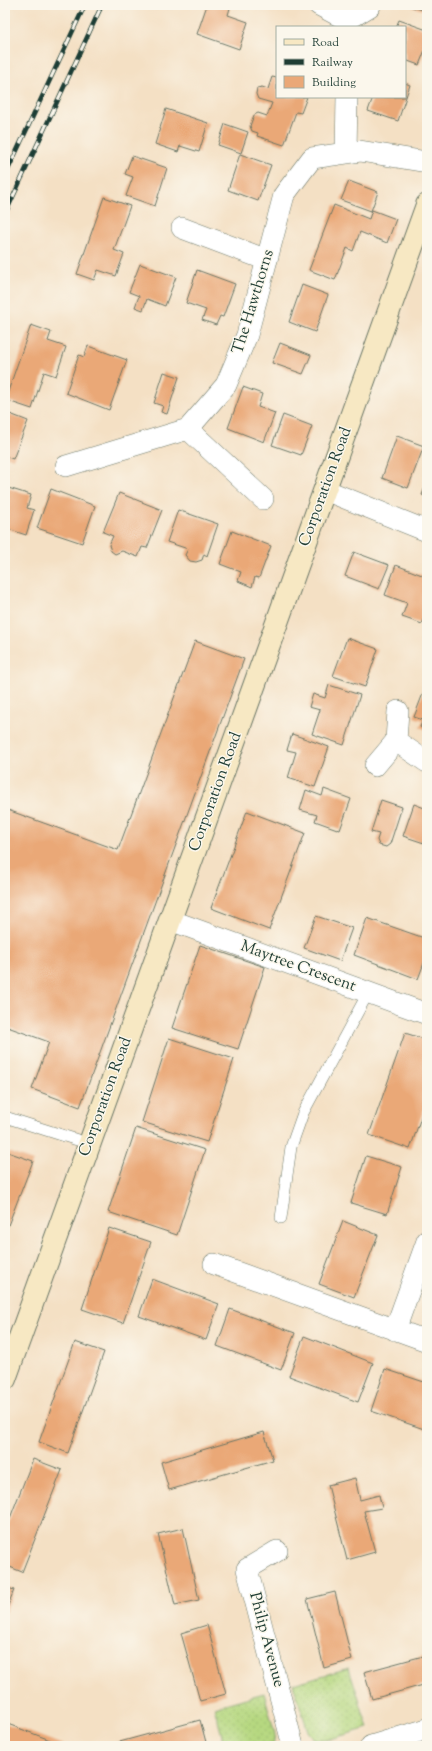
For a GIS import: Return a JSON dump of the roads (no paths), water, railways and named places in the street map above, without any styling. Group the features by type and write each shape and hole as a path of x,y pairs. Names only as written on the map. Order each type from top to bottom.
{"street":[{"path":"320,5 347,23 370,6"},
{"path":"346,153 347,98"},
{"name":"The Hawthorns","path":"188,429 226,385 247,335 284,195 312,158 360,151 427,162"},
{"name":"Corporation Road","path":"5,1379 427,205"},
{"path":"182,228 267,260"},
{"path":"66,466 188,429 263,499"},
{"path":"325,490 427,531"},
{"path":"376,766 396,741 398,711"},
{"path":"396,741 427,762"},
{"name":"Maytree Crescent","path":"170,920 427,1014"},
{"path":"395,1330 427,1241"},
{"path":"214,1264 427,1341"},
{"name":"Philip Avenue","path":"277,1550 247,1569 293,1746"},
{"path":"371,1746 427,1729"}],"lane":[{"path":"281,1218 291,1147 303,1113 368,993"},
{"path":"5,1117 90,1144"}],"railway":[{"path":"5,176 85,5"},
{"path":"5,214 102,5"}]}
